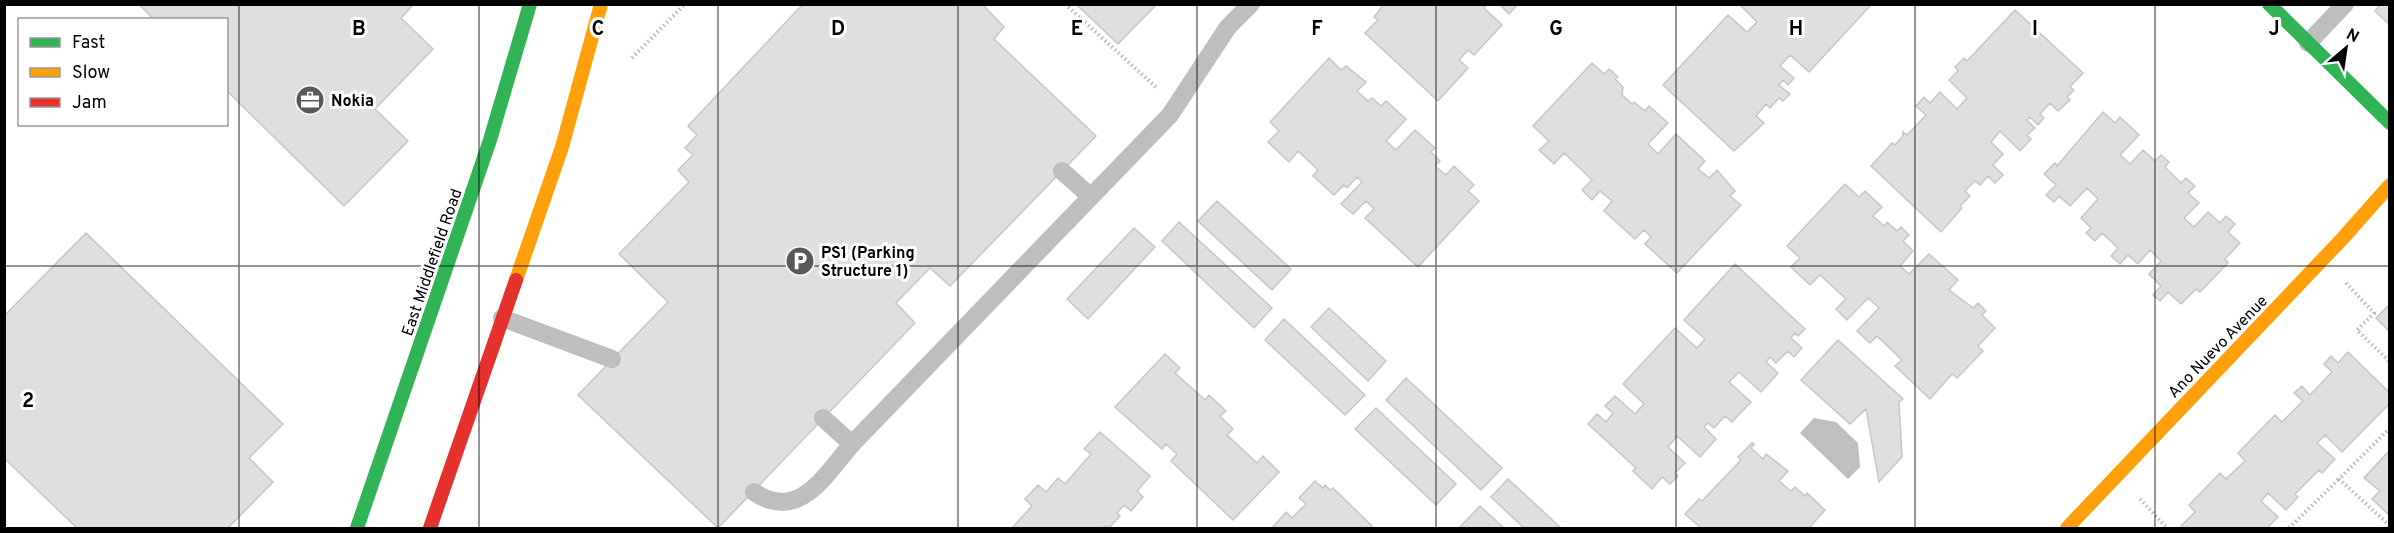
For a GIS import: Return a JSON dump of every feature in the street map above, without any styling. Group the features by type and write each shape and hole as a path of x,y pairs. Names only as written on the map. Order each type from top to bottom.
{"main road":[{"name":"East Middlefield Road","path":"357,528 490,140 530,4"},
{"path":"430,528 562,147 601,4"},
{"path":"2269,4 2390,123"},
{"name":"Ano Nuevo Avenue","path":"2067,528 2343,238 2390,185"}],"lane":[{"path":"754,492 777,502 806,497 852,444 1170,115 1228,27 1251,4"},
{"path":"2308,44 2345,4"},
{"path":"1062,171 1090,196"},
{"path":"502,318 612,359"},
{"path":"823,418 852,444"}],"path":[{"path":"632,58 685,4"},
{"path":"1065,4 1176,105"},
{"path":"2345,281 2374,313 2357,330 2390,362"},
{"path":"2289,528 2390,428"},
{"path":"2339,479 2390,526"},
{"path":"2138,496 2167,528"}],"shaded area":[{"path":"1814,418 1836,422 1858,443 1860,467 1848,479 1800,433"}],"building":[{"name":"Nokia","path":"139,4 414,4 401,18 433,49 375,109 408,141 344,206 228,92 228,18 152,18"},
{"name":"PS1 (Parking Structure 1)","path":"803,4 982,4 1004,27 994,39 1096,136 950,286 930,268 896,303 915,323 718,528 578,395 668,302 619,254 689,182 678,170 693,155 685,148 697,135 688,126"},
{"path":"1076,4 1157,4 1118,44"},
{"path":"1384,4 1487,4 1484,8 1502,25 1474,55 1468,50 1459,60 1468,68 1438,101 1365,33 1378,20 1374,17"},
{"path":"1499,4 1518,4 1509,14"},
{"path":"1739,4 1872,4 1809,72 1790,55 1780,66 1794,78 1788,85 1783,80 1779,85 1790,94 1783,101 1779,98 1770,108 1766,104 1756,116 1764,123 1734,151 1663,85 1728,15 1747,32 1757,22"},
{"path":"2381,4 2390,4 2390,25 2375,11"},
{"path":"2015,10 2083,73 2070,87 2074,90 2067,97 2070,100 2058,111 2050,103 2040,114 2044,118 2038,125 2030,117 2027,120 2035,128 2027,135 2031,139 2020,151 2000,131 1991,142 2003,154 1993,165 2003,175 1995,183 1988,176 1980,185 1975,181 1965,191 1970,196 1960,206 1962,208 1941,232 1871,166 1892,143 1895,145 1903,136 1903,132 1907,135 1926,115 1916,106 1924,97 1930,103 1940,92 1957,109 1967,98 1949,80 1958,71 1955,67 1964,58 1967,61"},
{"path":"1329,58 1341,70 1346,66 1366,82 1357,91 1368,101 1372,98 1381,106 1386,101 1406,119 1386,141 1396,150 1415,130 1435,148 1431,152 1440,161 1435,166 1446,175 1454,166 1474,185 1468,191 1479,201 1418,267 1365,218 1374,209 1366,201 1353,214 1341,204 1362,182 1357,177 1347,188 1344,185 1334,195 1313,176 1318,170 1298,151 1289,162 1268,142 1279,131 1270,122"},
{"path":"1592,63 1604,74 1609,69 1618,77 1615,79 1623,87 1622,95 1632,104 1634,102 1645,111 1649,106 1668,123 1648,144 1658,154 1676,134 1705,161 1698,169 1709,178 1717,170 1735,191 1730,196 1741,205 1677,273 1645,244 1651,237 1644,230 1635,239 1604,211 1612,201 1600,191 1592,200 1582,190 1592,180 1564,153 1554,164 1539,150 1549,141 1533,126"},
{"path":"2103,112 2115,123 2120,117 2139,135 2120,155 2130,164 2143,150 2155,161 2161,155 2169,162 2165,167 2181,183 2186,178 2195,186 2188,193 2199,203 2184,218 2194,227 2208,212 2220,223 2226,216 2235,224 2228,232 2240,243 2225,259 2228,263 2200,292 2196,289 2181,304 2168,292 2160,301 2153,295 2161,286 2149,274 2161,261 2150,250 2138,264 2128,255 2120,264 2111,256 2118,248 2102,233 2095,241 2086,233 2091,228 2081,218 2098,199 2087,188 2070,206 2059,196 2054,202 2046,195 2056,185 2044,174 2055,163 2057,166"},
{"path":"1845,184 1859,197 1865,191 1882,207 1873,216 1884,226 1887,222 1897,231 1901,227 1909,235 1903,241 1913,251 1900,266 1909,274 1929,254 1958,280 1949,290 1973,308 1978,303 1986,311 1982,315 1995,328 1978,346 1983,351 1957,378 1952,374 1930,399 1895,366 1902,360 1877,336 1870,343 1857,331 1879,308 1868,298 1847,320 1836,309 1846,299 1820,275 1810,285 1791,267 1800,258 1787,246"},
{"path":"1217,201 1291,269 1272,290 1198,221"},
{"path":"1179,222 1272,308 1254,328 1162,241"},
{"path":"1134,228 1155,247 1088,319 1067,299"},
{"path":"86,233 283,424 249,458 273,482 228,528 77,528 4,458 4,316"},
{"path":"1735,264 1805,329 1798,336 1795,333 1791,338 1802,348 1794,357 1788,351 1776,363 1770,357 1766,362 1778,373 1761,392 1739,372 1729,382 1751,402 1732,422 1725,416 1714,428 1708,423 1704,427 1716,439 1700,457 1677,436 1668,447 1685,463 1675,473 1678,476 1670,484 1662,477 1652,489 1633,471 1636,468 1588,424 1597,414 1606,422 1613,413 1605,406 1615,396 1635,414 1644,404 1623,384 1675,328 1697,348 1705,339 1684,320"},
{"path":"2390,304 2390,332 2376,318"},
{"path":"1329,308 1386,361 1368,381 1311,327"},
{"path":"1284,319 1365,395 1345,415 1265,340"},
{"path":"1838,340 1903,399 1899,402 1902,457 1879,482 1866,409 1850,424 1801,380"},
{"path":"2348,352 2390,393 2390,403 2342,452 2325,435 2317,443 2335,459 2322,473 2319,470 2295,494 2298,497 2286,510 2268,493 2261,501 2278,517 2267,528 2184,528 2181,526 2195,512 2189,505 2220,473 2226,479 2245,461 2238,453 2275,415 2282,422 2303,401 2294,393 2302,386 2310,395 2332,372 2324,364 2331,356 2338,363"},
{"path":"1165,354 1180,368 1175,373 1205,400 1209,395 1226,411 1220,416 1233,429 1227,435 1257,463 1263,456 1279,472 1233,520 1171,461 1177,454 1166,444 1162,449 1115,407"},
{"path":"1406,378 1502,468 1481,490 1386,400"},
{"path":"1376,408 1456,484 1436,505 1355,429"},
{"path":"1100,432 1150,476 1137,491 1143,497 1131,511 1124,505 1117,513 1120,516 1109,528 1106,526 1103,528 1012,528 1032,506 1025,499 1038,485 1046,492 1058,478 1065,484 1091,454 1084,449"},
{"path":"1752,443 1754,444 1751,448 1763,459 1766,454 1788,471 1779,481 1791,491 1795,487 1805,496 1807,493 1825,510 1809,528 1701,528 1685,514 1699,499 1702,501 1741,460 1738,457"},
{"path":"2390,450 2390,516 2372,499 2380,491 2364,478"},
{"path":"1508,479 1561,528 1524,528 1491,497"},
{"path":"1315,481 1323,488 1325,485 1330,490 1333,488 1372,526 1370,528 1272,528 1286,512 1292,518 1306,504 1299,498"},
{"path":"1480,506 1504,528 1459,528"}],"traffic: fast":[{"path":"357,528 490,140 530,4"},
{"path":"2269,4 2390,123"}],"traffic: slow":[{"path":"516,280 562,147 601,4"},
{"path":"2067,528 2343,238 2390,185"}],"traffic: jam":[{"path":"430,528 516,280"}],"place":[{"name":"Nokia","path":"310,100"},
{"name":"PS1 (Parking Structure 1)","path":"800,261"}]}
